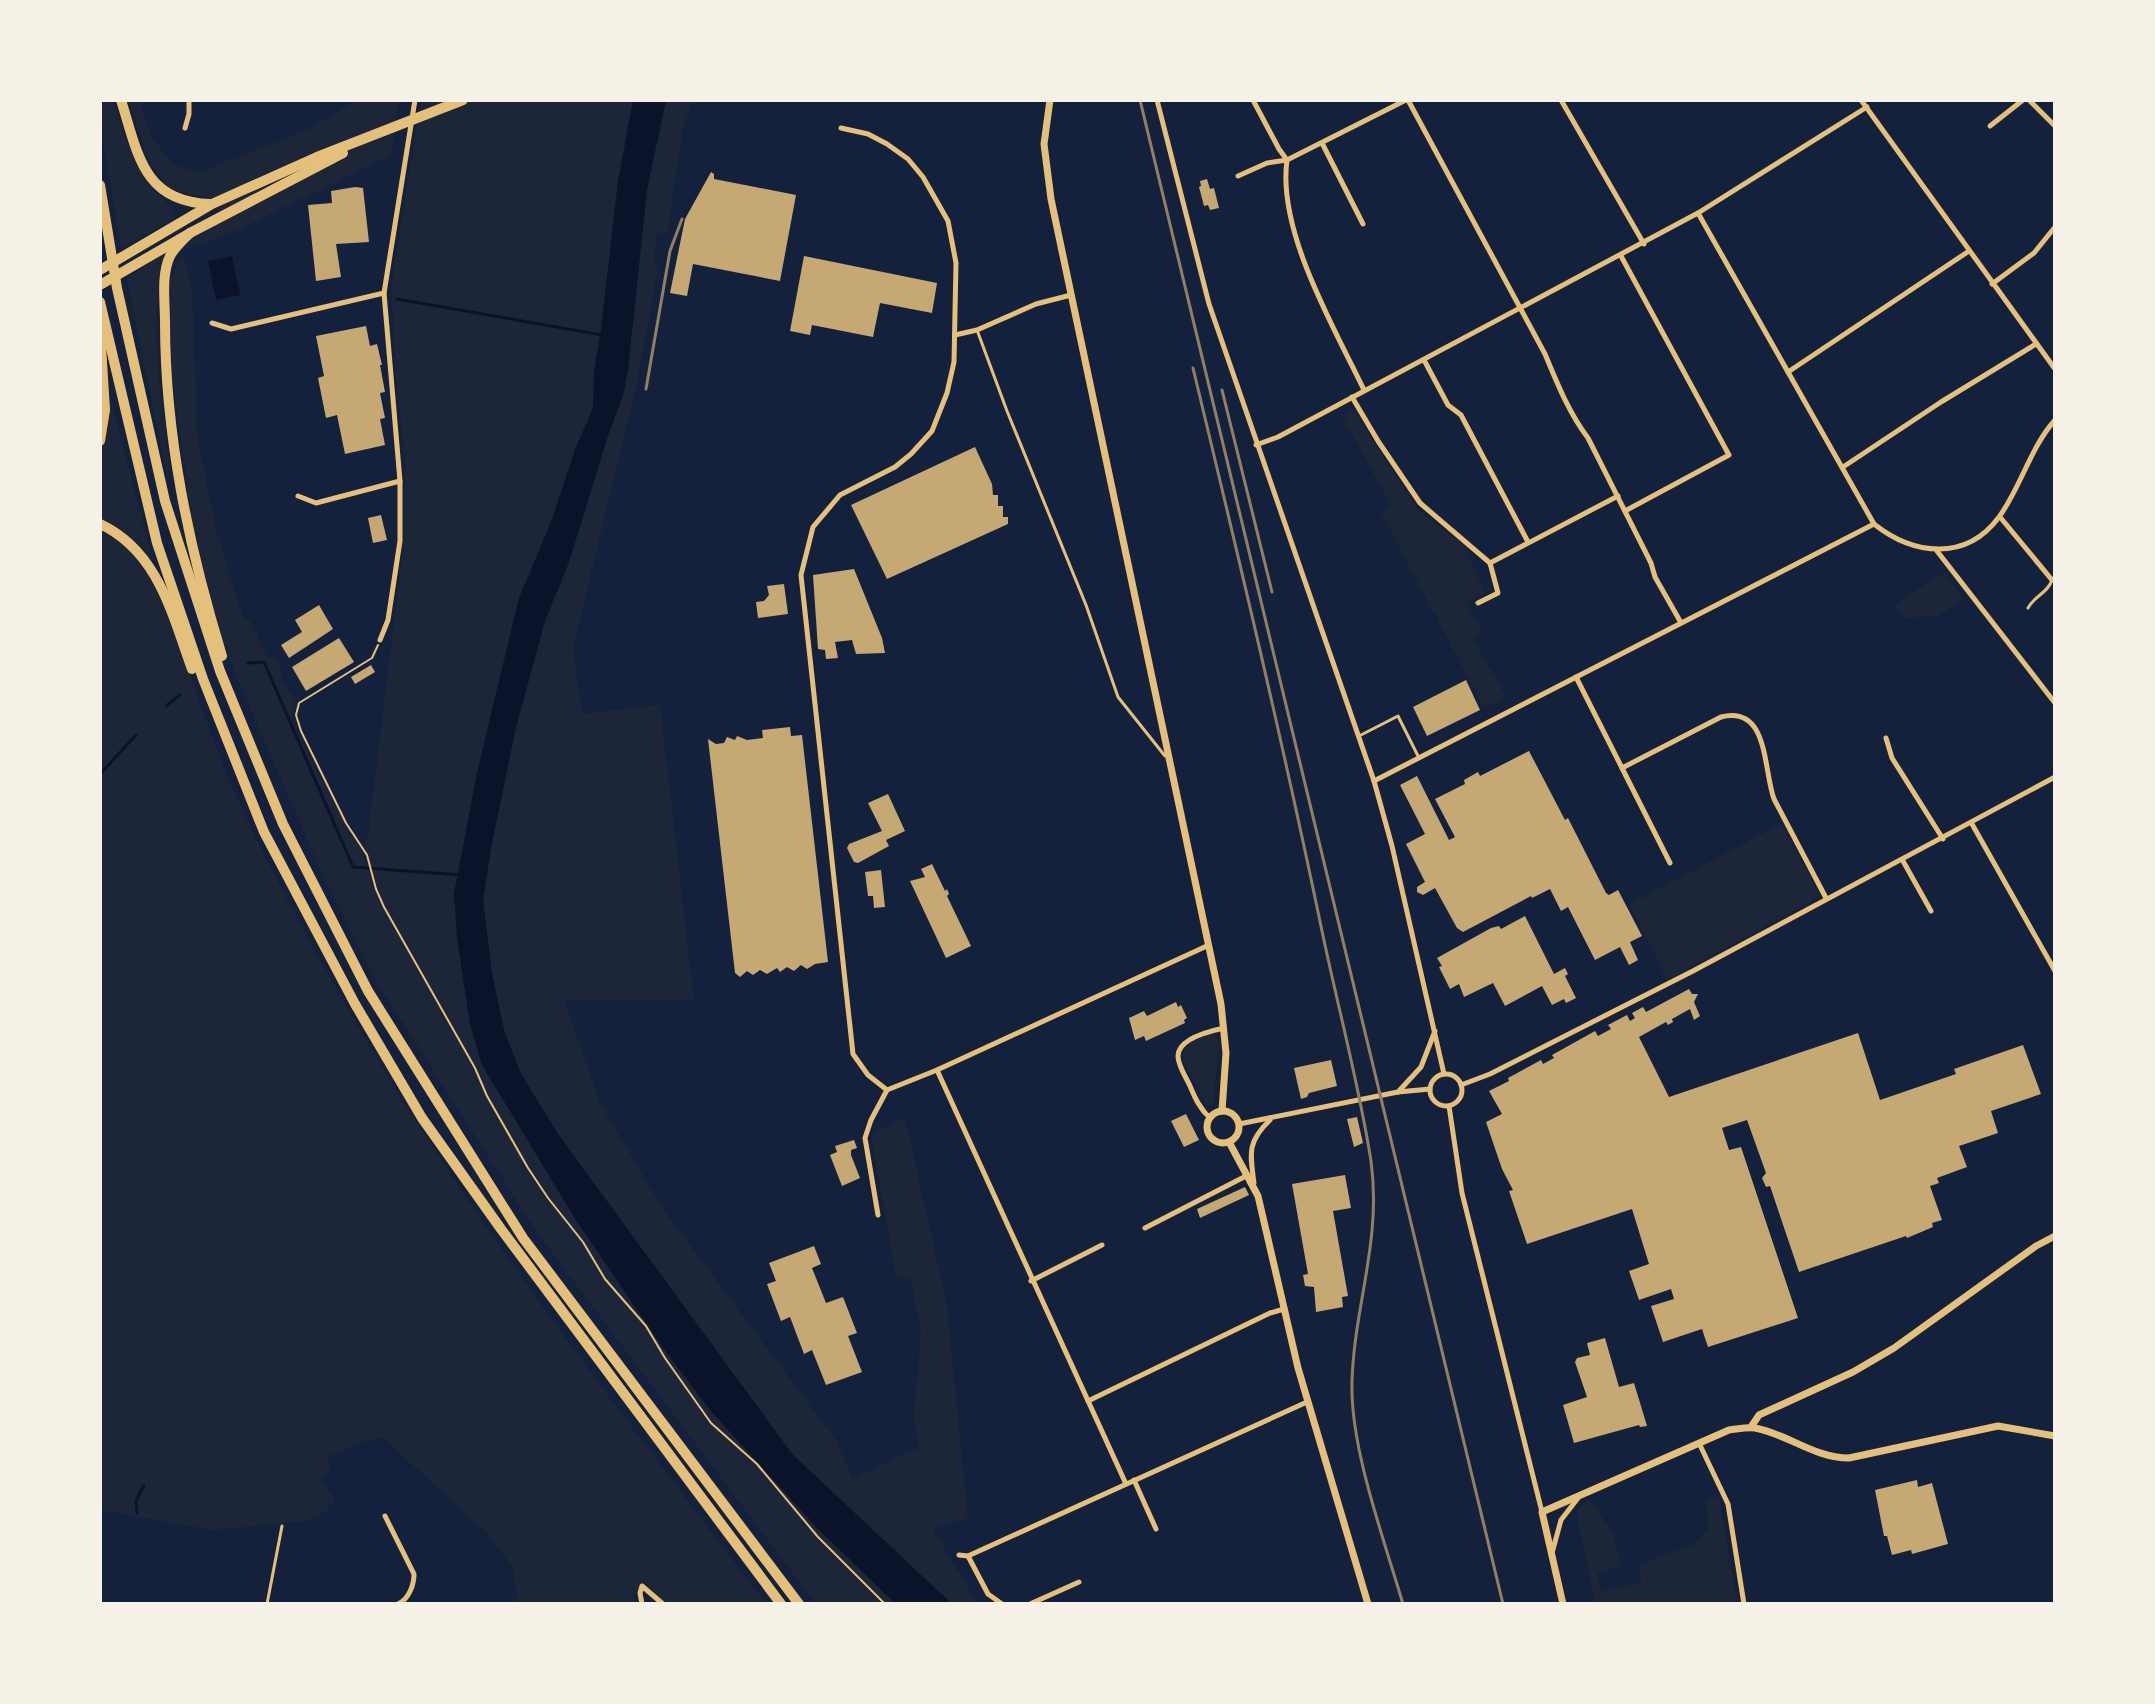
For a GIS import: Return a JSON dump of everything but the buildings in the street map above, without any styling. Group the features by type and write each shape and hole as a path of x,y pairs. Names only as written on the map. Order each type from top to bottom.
{"highway":[{"path":"121,100 150,179 170,197 212,204"},
{"path":"100,270 212,204 317,157 463,100"},
{"path":"100,285 138,261 376,135"},
{"path":"100,185 117,288 165,501 220,671 283,824 368,991 523,1238 799,1604"},
{"path":"190,233 176,246 166,268 168,399 184,512 222,658 220,671"},
{"path":"100,302 157,543 203,679 264,832 355,1004 422,1118 501,1229 781,1604"},
{"path":"100,330 105,410 100,441"},
{"path":"100,524 126,539 154,572 192,669 203,679"}],"street":[{"path":"185,128 189,100"},
{"path":"380,640 388,620 400,541 400,481 384,293 415,100"},
{"path":"1050,100 1044,144 1046,171 1225,1027 1222,1111"},
{"path":"1157,100 1209,304 1374,781 1436,1030 1444,1074"},
{"path":"1253,100 1287,160 1285,176 1289,204 1305,262 1364,390"},
{"path":"1238,176 1267,163 1287,160 1407,100 1618,496 1655,577 1680,621"},
{"path":"1561,100 1644,244"},
{"path":"1861,100 2055,369"},
{"path":"1990,126 2023,100"},
{"path":"2029,100 2055,126"},
{"path":"1256,445 1278,437 1644,244 1867,107"},
{"path":"841,128 868,134 908,159 936,197 948,221 954,248 954,362 947,393 932,431 917,449 895,467 840,495 813,527 801,575 853,1054 868,1075 887,1090"},
{"path":"1322,143 1363,224"},
{"path":"1698,213 1874,524 1900,542 1937,551 1960,545 1983,533 2000,517 2033,453 2055,420"},
{"path":"1992,284 2034,253 2055,227"},
{"path":"1788,372 1969,251"},
{"path":"1621,256 1729,455 1625,511"},
{"path":"212,323 231,329 384,293"},
{"path":"955,335 977,330 1036,304 1071,295"},
{"path":"1843,467 2036,344"},
{"path":"1424,360 1448,405 1461,415 1528,542"},
{"path":"1352,397 1420,503 1490,563 1498,593 1478,603"},
{"path":"298,496 316,503 400,481"},
{"path":"1490,563 1618,496"},
{"path":"2000,517 2054,579"},
{"path":"1374,781 1680,621 1696,616 1874,524"},
{"path":"1937,551 2055,703"},
{"path":"1576,677 1670,863"},
{"path":"1622,768 1721,717 1737,715 1750,720 1759,732 1774,799 1826,898"},
{"path":"1886,738 1892,758 1943,839"},
{"path":"1461,1085 1490,1074 1693,971 2055,777"},
{"path":"1972,824 2055,971"},
{"path":"1903,861 1931,911"},
{"path":"878,1215 865,1138 887,1090 1209,945"},
{"path":"1210,1118 1198,1105 1178,1056 1180,1047 1186,1042 1225,1027"},
{"path":"1398,1092 1421,1067 1436,1030"},
{"path":"937,1070 1126,1484"},
{"path":"1444,1074 1452,1076 1461,1085 1460,1097 1449,1106 1434,1101 1430,1089 1436,1078 1444,1074"},
{"path":"1239,1124 1398,1092 1430,1089"},
{"path":"1449,1106 1460,1181 1563,1604"},
{"path":"1222,1111 1231,1113 1239,1124 1239,1132 1229,1142 1218,1143 1209,1136 1207,1126 1210,1118 1222,1111"},
{"path":"1271,1119 1256,1135 1250,1149 1254,1185 1307,1402 1368,1604"},
{"path":"1229,1142 1254,1185"},
{"path":"1145,1228 1248,1175"},
{"path":"1751,1427 1759,1415 1853,1372 1894,1348 2036,1246 2055,1236"},
{"path":"1031,1281 1102,1245"},
{"path":"1088,1401 1284,1309"},
{"path":"959,1555 968,1556 1307,1402"},
{"path":"1542,1512 1729,1430 1751,1427 1836,1458 1849,1458 1998,1426 2055,1436"},
{"path":"1699,1443 1728,1504 1744,1604"},
{"path":"1134,1480 1156,1529"},
{"path":"1552,1554 1561,1520 1581,1495"},
{"path":"385,1516 414,1574 414,1584 403,1602 398,1604"},
{"path":"968,1556 988,1594 1002,1604"},
{"path":"1030,1604 1079,1582"},
{"path":"642,1603 642,1586 663,1604"}],"lane":[{"path":"977,330 1086,605 1118,697 1170,761"},
{"path":"2028,608 2054,579"},
{"path":"1359,736 1398,716 1419,758"},
{"path":"267,1604 282,1526"}],"path":[{"path":"380,640 372,658 299,703 296,711 298,725 313,757 346,823 367,855 384,907 528,1168 589,1250 605,1279 646,1326 711,1423 757,1464 818,1537 885,1604"}],"shaded area":[{"path":"100,100 112,100 140,169 149,185 168,205 174,219 121,248 100,120"},
{"path":"129,100 139,100 151,136 173,164 197,173 313,127 358,100 398,100 392,154 240,229 184,250 187,243 224,220 210,196 177,191 164,183 150,162"},
{"path":"421,100 633,100 618,182 594,372 593,408 519,598 477,773 454,894 470,1024 482,1065 576,1220 663,1348 710,1410 818,1529 896,1604 816,1604 536,1231 378,984 323,876 236,675 212,610 192,519 172,374 170,282 183,253 192,288 197,434 216,529 241,612 244,618 249,619 268,658 274,656 280,666 282,681 296,702 291,720 346,826 362,850 375,894 384,909 387,908 378,893 363,847 368,835 403,550 405,461 391,286"},
{"path":"633,100 666,100 647,190 624,392 569,562 545,621 516,727 483,901 492,973 504,1030 520,1072 558,1134 793,1455 952,1604 896,1604 818,1529 710,1410 663,1348 576,1220 482,1065 470,1024 454,894 477,773 519,598 593,408 594,372 618,182"},
{"path":"666,100 693,100 683,128 667,233 657,234 654,266 658,268 636,388 573,647 582,714 660,705 694,1001 564,1000 601,1105 663,1209 837,1442 852,1479 919,1449 914,1416 921,1333 910,1278 896,1277 871,1135 905,1118 947,1306 968,1518 933,1529 975,1600 972,1604 952,1604 793,1455 558,1134 520,1072 504,1030 492,973 483,901 491,848 516,727 545,621 569,562 624,392 647,190"},
{"path":"167,250 157,302 157,330 160,389 170,471 166,471 127,279"},
{"path":"232,256 240,295 216,300 208,261"},
{"path":"100,403 112,403 150,550 140,561 175,636 235,792 272,871 314,948 376,1057 480,1218 592,1374 766,1604 665,1604 643,1584 632,1594 637,1604 518,1604 513,1567 485,1531 382,1437 327,1457 331,1468 320,1481 335,1499 326,1511 305,1521 212,1530 100,1510"},
{"path":"1353,409 1417,509 1464,545 1485,593 1467,604 1483,633 1473,639 1506,697 1484,708 1381,512 1391,506 1342,415"},
{"path":"1944,573 1963,599 1939,616 1903,618 1894,605"},
{"path":"1781,824 1820,896 1667,980 1630,904"},
{"path":"1211,1032 1219,1041 1213,1103 1207,1106 1182,1056 1185,1046"},
{"path":"1719,1496 1737,1604 1596,1604 1576,1511 1589,1499 1613,1533 1621,1566 1597,1573 1602,1591 1641,1582 1640,1564 1694,1544 1709,1529 1706,1499"}],"waterway":[{"path":"397,299 602,335"},
{"path":"248,663 264,662 353,867 461,875"},
{"path":"166,706 180,695"},
{"path":"100,774 136,735"},
{"path":"137,1513 136,1501 144,1485"}],"railway":[{"path":"1140,100 1503,1604"},
{"path":"646,389 670,251 682,219"},
{"path":"1193,368 1276,720 1371,1161 1373,1219 1354,1354 1353,1408 1362,1464 1403,1604"},
{"path":"1222,390 1272,592"}]}
